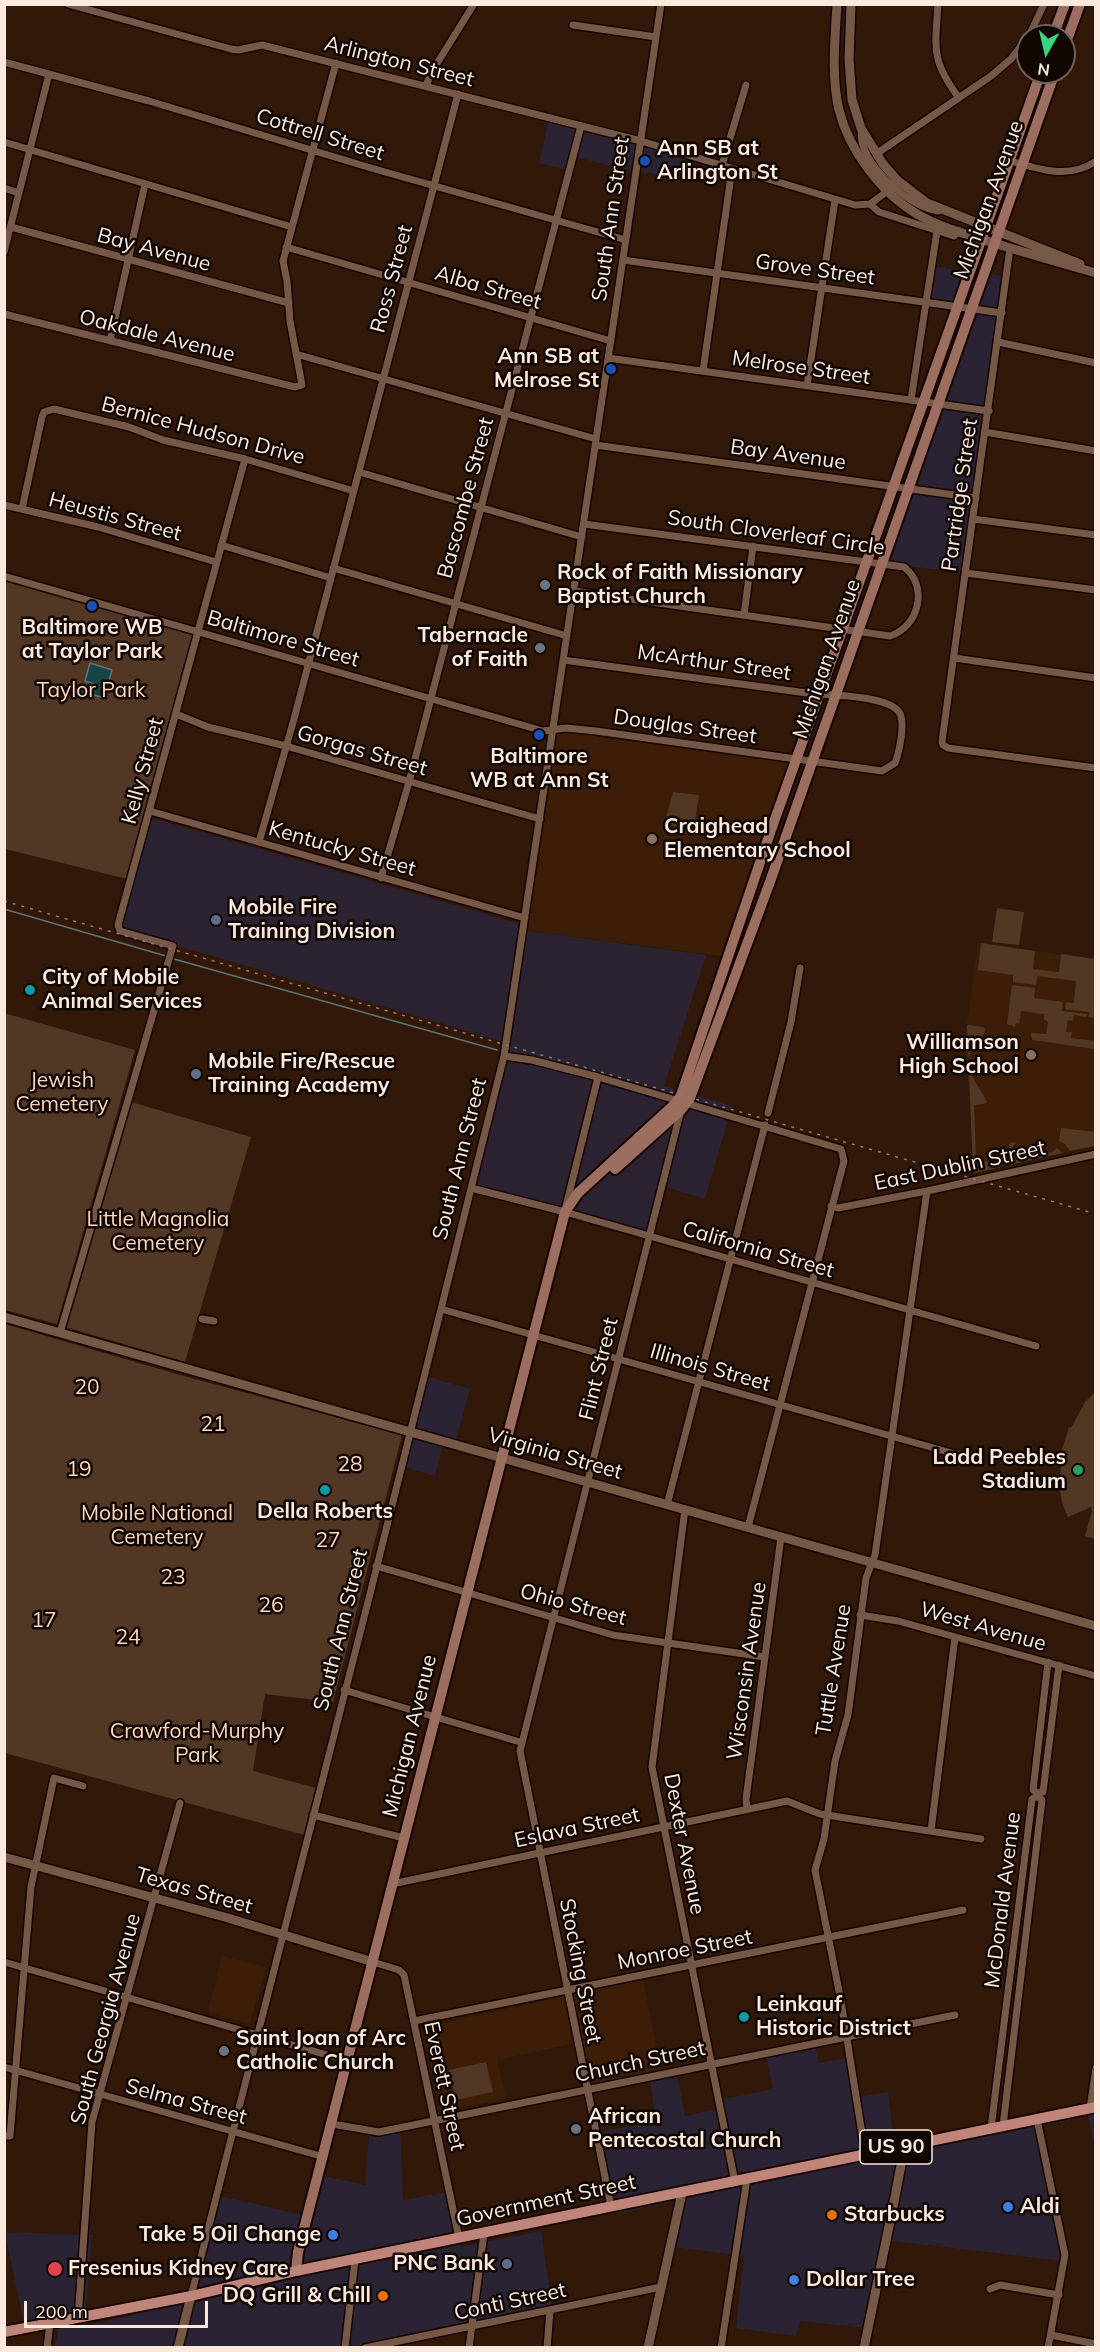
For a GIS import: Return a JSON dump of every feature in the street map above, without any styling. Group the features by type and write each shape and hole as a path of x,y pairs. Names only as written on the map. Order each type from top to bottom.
{"main road":[{"path":"1058,24 1065,4"},
{"path":"1073,24 1080,4"},
{"name":"Michigan Avenue","path":"682,1104 681,1095 741,917 1036,84"},
{"name":"Michigan Avenue","path":"565,1212 682,1104 767,890 1051,84"},
{"path":"945,340 958,346"},
{"name":"Michigan Avenue","path":"296,2271 298,2252 565,1212 588,1184 682,1104"},
{"name":"Government Street","path":"4,2332 191,2296 296,2271 1093,2107"}],"street":[{"name":"Arlington Street","path":"68,4 231,49 238,50 262,45 336,63 641,141 732,169"},
{"path":"426,86 430,73 474,4"},
{"name":"South Ann Street","path":"177,2348 504,1056 661,4"},
{"path":"837,4 834,65 839,110 854,146 890,189 916,214 938,225 1095,272"},
{"path":"851,4 849,81 852,100 861,129 862,145 890,189 915,204 985,226 1061,255 1095,272"},
{"path":"938,4 936,56 945,78 959,98"},
{"path":"1034,24 1044,4"},
{"path":"573,25 656,37"},
{"path":"876,154 991,76 1016,52"},
{"name":"Cottrell Street","path":"4,62 149,101 433,186 626,240"},
{"path":"296,354 283,261 336,63"},
{"path":"4,252 49,74"},
{"path":"722,165 746,85"},
{"name":"Ross Street","path":"354,491 458,94"},
{"name":"Bascombe Street","path":"381,878 409,782 581,126"},
{"path":"861,129 876,154 897,180 914,195 944,212"},
{"path":"4,142 292,227"},
{"path":"1008,160 1061,172 1084,168 1095,161"},
{"path":"703,371 732,169 855,205 870,204 890,189"},
{"path":"110,341 145,184"},
{"path":"4,188 19,192"},
{"path":"807,386 835,200"},
{"path":"870,204 879,213 937,231 954,236 959,231"},
{"name":"Bay Avenue","path":"11,227 289,303"},
{"path":"911,400 937,231"},
{"name":"Alba Street","path":"286,247 611,340"},
{"name":"Partridge Street","path":"1010,248 942,741 943,746 948,748 1095,768"},
{"name":"Grove Street","path":"623,260 1002,313"},
{"name":"Oakdale Avenue","path":"4,314 295,387 302,385 296,354"},
{"path":"998,342 1095,363"},
{"name":"Bay Avenue","path":"296,354 506,413 596,442 976,498"},
{"name":"Melrose Street","path":"608,358 988,411"},
{"name":"Bernice Hudson Drive","path":"22,509 44,412 54,409 129,427 164,440 245,459 354,491"},
{"path":"986,432 1095,451"},
{"name":"Kelly Street","path":"60,1333 173,946 120,931 118,925 245,459"},
{"path":"359,472 582,537"},
{"path":"259,842 354,491"},
{"name":"Heustis Street","path":"4,505 127,535 216,562"},
{"path":"973,519 1095,535"},
{"name":"South Cloverleaf Circle","path":"584,524 904,567 917,582 917,605 910,621 900,633 890,636 858,631"},
{"path":"221,545 331,578"},
{"path":"744,615 753,546"},
{"path":"333,568 567,636"},
{"path":"966,573 1095,590"},
{"name":"Baltimore Street","path":"4,576 543,731 553,731"},
{"path":"574,591 858,631"},
{"path":"954,658 1095,678"},
{"name":"McArthur Street","path":"563,660 835,695 890,705 899,712 902,718 900,741"},
{"name":"Gorgas Street","path":"176,714 208,727 286,746 540,819"},
{"name":"Douglas Street","path":"553,731 566,728 596,731 882,771 895,763 900,741"},
{"name":"Kentucky Street","path":"150,812 525,918"},
{"path":"768,1113 791,1022 800,968"},
{"path":"504,1056 532,1060 598,1077 682,1104 765,1125 841,1149 844,1161 748,1527"},
{"path":"565,1212 598,1077"},
{"name":"Flint Street","path":"520,1742 682,1104"},
{"path":"668,1504 765,1125"},
{"name":"East Dublin Street","path":"831,1206 838,1208 927,1191 1095,1154"},
{"path":"574,1175 588,1184"},
{"name":"California Street","path":"471,1188 565,1212 1036,1346"},
{"name":"Tuttle Avenue","path":"864,2153 847,2036 815,1870 828,1815 835,1761 848,1715 866,1578 875,1555 927,1191"},
{"name":"Illinois Street","path":"441,1309 892,1437 955,1454 970,1454"},
{"name":"Virginia Street","path":"4,1317 1095,1626"},
{"path":"202,1318 214,1321"},
{"name":"Dexter Avenue","path":"685,1509 652,1758 663,1826 735,2182"},
{"name":"Wisconsin Avenue","path":"747,1809 746,1799 781,1537"},
{"name":"Ohio Street","path":"376,1566 613,1635 765,1657"},
{"name":"West Avenue","path":"860,1615 898,1621 1095,1676"},
{"path":"931,1831 955,1636"},
{"name":"McDonald Avenue","path":"1048,1662 1033,1790 1037,1793 1042,1792 1059,1665"},
{"path":"345,1690 520,1742"},
{"name":"Stocking Street","path":"520,1742 611,2207"},
{"path":"7,2136 31,1887 54,1778 83,1786"},
{"name":"McDonald Avenue","path":"1037,1796 1042,1800 997,2127 1032,1799 1037,1796"},
{"name":"Eslava Street","path":"392,1884 788,1800 828,1815 981,1839"},
{"name":"South Georgia Avenue","path":"78,2318 92,2122 180,1803"},
{"path":"313,1815 404,1838"},
{"name":"Texas Street","path":"4,1857 373,1962"},
{"name":"Monroe Street","path":"414,2021 963,1911"},
{"path":"4,1962 348,2061"},
{"name":"Everett Street","path":"373,1962 399,1970 404,1975 459,2238"},
{"name":"Church Street","path":"332,2124 379,2132 955,2015"},
{"name":"Selma Street","path":"4,2067 324,2157"},
{"path":"1093,2107 1095,2068"},
{"path":"1037,2119 1065,2255 1048,2348"},
{"path":"864,2348 896,2197 901,2165 899,2146"},
{"path":"721,2348 747,2179"},
{"path":"648,2348 682,2193"},
{"path":"469,2348 484,2233"},
{"path":"345,2348 355,2260"},
{"path":"990,2289 1000,2285 1059,2295"},
{"name":"Conti Street","path":"365,2348 661,2287"},
{"path":"547,2348 550,2311"},
{"path":"47,2348 50,2323"},
{"path":"1051,2335 1095,2344"}],"shaded area":[{"path":"550,114 690,152 687,179 629,170 571,156 567,170 539,163"},
{"path":"931,266 1007,276 966,573 881,563 971,310 926,303"},
{"name":"Craighead Elementary School","path":"566,728 798,759 727,957 523,930 553,731"},
{"path":"152,818 517,923 523,930 706,955 664,1086 732,1106 705,1199 665,1187 651,1238 475,1192 511,1044 121,929"},
{"name":"Williamson High School","path":"978,943 1095,959 1095,1146 975,1173 965,1038"},
{"path":"428,1377 470,1389 454,1447 443,1444 435,1476 402,1466"},
{"path":"222,1956 266,1967 250,2024 208,2012"},
{"path":"643,1979 661,2071 590,2086 581,2042 497,2060 506,2099 440,2112 423,2027"},
{"path":"815,2047 819,2063 846,2058 852,2098 888,2092 895,2154 1096,2113 1095,2147 1088,2116 1035,2128 1063,2261 884,2240 866,2328 800,2321 796,2336 736,2328 744,2256 673,2247 683,2199 617,2214 600,2132 656,2121 650,2080 677,2075 685,2116 715,2109 714,2101 773,2089 766,2056"},
{"path":"400,2130 403,2200 447,2192 460,2247 541,2231 552,2305 353,2347 55,2347 59,2328 26,2334 5,2232 92,2235 85,2326 193,2301 220,2196 313,2217 324,2176 365,2185 369,2135"}],"green space":[{"name":"Taylor Park","path":"5,578 198,631 127,879 5,849"},
{"path":"673,792 699,795 693,834 680,833 666,818"},
{"path":"997,908 1024,912 1019,945 992,942"},
{"path":"981,943 1035,951 1033,969 1059,972 1061,954 1095,959 1095,1018 1089,1017 1089,1012 1065,1009 1066,1002 1074,1003 1076,981 1037,976 1036,985 1013,982 1013,975 978,970"},
{"path":"1012,985 1035,988 1034,998 1063,1002 1062,1011 1087,1014 1086,1017 1074,1015 1073,1021 1068,1020 1066,1032 1072,1032 1071,1038 1095,1041 1095,1049 1032,1040 1031,1033 1046,1034 1048,1022 1044,1019 1044,1014 1021,1011 1019,1024 1016,1023 1015,1027 1007,1024"},
{"name":"Jewish Cemetery","path":"4,1013 135,1050 57,1324 5,1310"},
{"path":"967,1025 985,1029 969,1056 972,1076 987,1102 974,1105 976,1161 1001,1162 1001,1167 975,1173 973,1171"},
{"name":"Little Magnolia Cemetery","path":"131,1102 251,1137 185,1362 65,1327"},
{"path":"1061,1128 1095,1132 1095,1146 1070,1151 1065,1144 1059,1141"},
{"path":"1016,1143 1012,1147 1051,1153 1057,1148 1062,1153 1010,1165 1009,1144"},
{"name":"Mobile National Cemetery","path":"5,1324 180,1375 402,1435 333,1702 265,1694 253,1771 316,1788 318,1794 308,1836 5,1753"},
{"name":"Ladd Peebles Stadium","path":"1095,1392 1095,1539 1085,1536 1091,1507 1068,1517 1061,1498 1061,1464 1058,1463 1069,1427 1071,1428 1085,1402"},
{"path":"486,2062 493,2092 456,2100 449,2070"}],"water":[{"path":"90,663 112,670 104,698 91,694 94,684 85,681"}],"waterway":[{"path":"4,909 166,956"},
{"path":"174,959 497,1050"}],"railway":[{"path":"4,901 1096,1214"}],"place":[{"name":"Ann SB at Arlington St","path":"645,161"},
{"name":"Ann SB at Melrose St","path":"611,369"},
{"name":"Rock of Faith Missionary Baptist Church","path":"545,585"},
{"name":"Baltimore WB at Taylor Park","path":"92,606"},
{"name":"Tabernacle of Faith","path":"540,648"},
{"name":"Baltimore WB at Ann St","path":"539,735"},
{"name":"Craighead Elementary School","path":"652,839"},
{"name":"Mobile Fire Training Division","path":"216,920"},
{"name":"City of Mobile Animal Services","path":"30,990"},
{"name":"Williamson High School","path":"1031,1055"},
{"name":"Mobile Fire/Rescue Training Academy","path":"196,1074"},
{"name":"Ladd Peebles Stadium","path":"1078,1470"},
{"name":"Della Roberts","path":"325,1490"},
{"name":"Leinkauf Historic District","path":"744,2017"},
{"name":"Saint Joan of Arc Catholic Church","path":"224,2051"},
{"name":"African Pentecostal Church","path":"576,2129"},
{"name":"Aldi","path":"1008,2207"},
{"name":"Starbucks","path":"832,2215"},
{"name":"Take 5 Oil Change","path":"333,2235"},
{"name":"PNC Bank","path":"507,2264"},
{"name":"Fresenius Kidney Care","path":"55,2269"},
{"name":"Dollar Tree","path":"794,2280"},
{"name":"DQ Grill & Chill","path":"383,2296"}],"park label":[{"name":"20","path":"87,1388"},
{"name":"21","path":"213,1425"},
{"name":"28","path":"350,1465"},
{"name":"19","path":"79,1470"},
{"name":"27","path":"328,1541"},
{"name":"23","path":"173,1578"},
{"name":"26","path":"271,1606"},
{"name":"17","path":"44,1621"},
{"name":"24","path":"128,1638"},
{"name":"Crawford-Murphy Park","path":"197,1744"}]}
